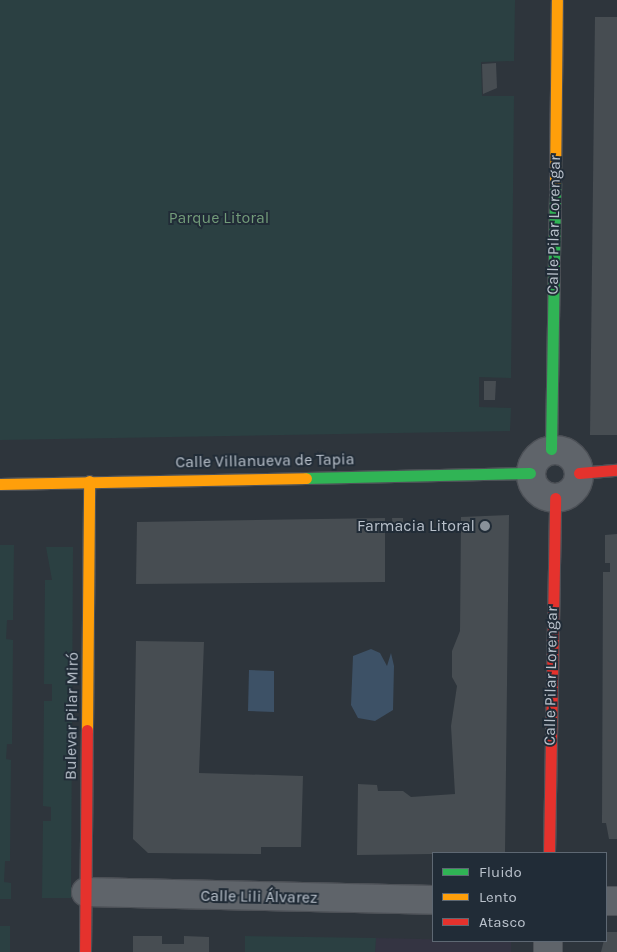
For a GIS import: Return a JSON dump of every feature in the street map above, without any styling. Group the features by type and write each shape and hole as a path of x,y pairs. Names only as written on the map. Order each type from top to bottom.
{"street":[{"name":"Calle Pilar Lorengar","path":"551,449 557,0"},
{"path":"551,449 573,458 579,473 574,488 554,498 534,487 530,473 537,457 551,449"},
{"path":"579,473 617,470"},
{"name":"Calle Villanueva de Tapia","path":"0,484 530,473"},
{"name":"Bulevar Pilar Miró","path":"85,952 89,481"},
{"name":"Calle Pilar Lorengar","path":"549,852 554,498"},
{"name":"Calle Lili Álvarez","path":"86,892 432,900"}],"shaded area":[{"path":"371,649 380,653 387,666 391,653 394,666 393,710 375,721 358,718 351,705 353,656"},
{"path":"249,670 274,671 274,712 248,711"},
{"path":"376,938 432,939 432,942 511,942 511,952 375,952"}],"green space":[{"name":"Parque Litoral","path":"0,0 515,0 514,61 481,62 482,96 514,96 511,378 479,377 479,407 511,408 510,431 0,440"},
{"path":"0,545 14,545 13,620 7,620 6,639 13,640 12,744 7,744 6,759 11,760 10,861 5,861 4,882 11,883 11,899 0,899"},
{"path":"46,547 73,547 71,898 42,898 43,821 51,821 51,807 43,806 44,701 52,701 52,684 44,684 45,580 52,580"},
{"path":"0,926 10,926 10,952 0,952"},
{"path":"245,936 376,938 375,952 245,952"}],"building":[{"path":"595,17 617,17 617,435 590,435"},
{"path":"496,63 497,88 483,94 482,64"},
{"path":"484,381 496,381 495,400 484,400"},
{"path":"509,515 505,852 357,855 358,784 377,785 378,791 403,791 411,797 455,794 451,726 457,686 452,677 452,651 460,631 461,517"},
{"path":"385,518 385,582 136,584 137,522"},
{"path":"392,518 403,518 403,530 393,530"},
{"path":"617,534 617,839 609,839 606,823 602,823 603,572 610,572 610,563 605,563 605,535"},
{"path":"136,641 204,642 199,773 303,776 301,847 261,847 261,854 148,853 133,839"},
{"path":"607,932 617,932 617,952 601,952 604,942 607,942"},
{"path":"133,936 162,936 162,944 184,944 184,936 209,937 209,952 133,952"}],"traffic: fast":[{"path":"551,449 555,183"},
{"path":"306,478 530,473"}],"traffic: slow":[{"path":"555,183 557,0"},
{"path":"0,484 306,478"},
{"path":"87,730 89,481"}],"traffic: jam":[{"path":"579,473 617,470"},
{"path":"549,852 555,498"},
{"path":"85,952 87,730"}],"place":[{"name":"Farmacia Litoral","path":"485,526"}]}
